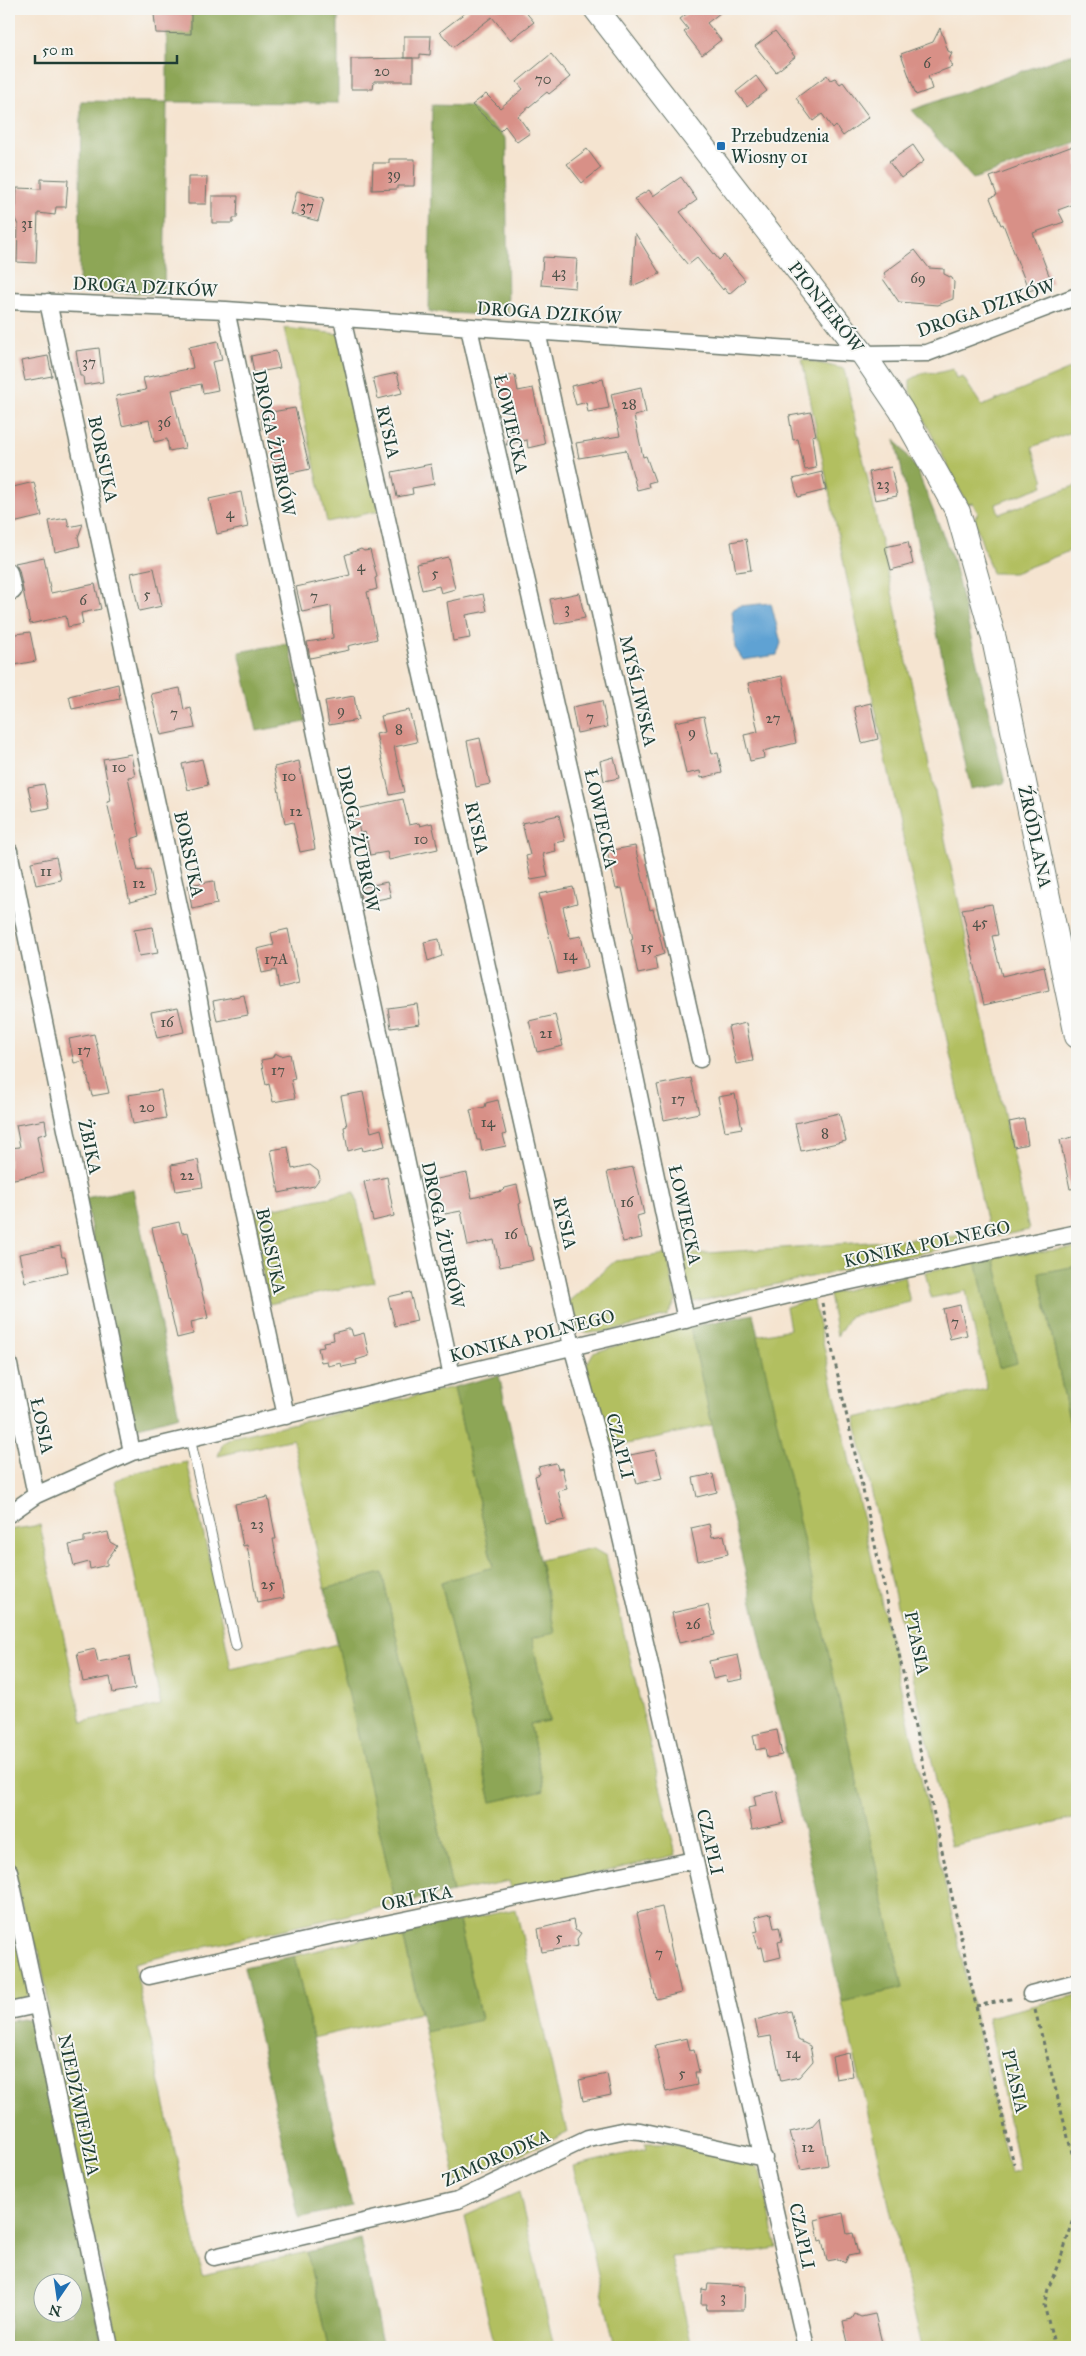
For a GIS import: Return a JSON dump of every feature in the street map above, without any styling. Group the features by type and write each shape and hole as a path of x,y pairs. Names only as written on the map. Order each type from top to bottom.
{"main road":[{"name":"PIONIERÓW","path":"596,9 863,354 906,418 958,512 994,639"},
{"name":"ŹRÓDLANA","path":"994,639 1077,1036"}],"street":[{"name":"DROGA DZIKÓW","path":"9,301 226,310 863,354 927,354 1077,296"},
{"name":"BORSUKA","path":"48,302 196,984 209,1057 286,1416"},
{"name":"DROGA ŻUBRÓW","path":"226,310 452,1376"},
{"name":"RYSIA","path":"342,318 572,1346"},
{"name":"ŁOWIECKA","path":"469,328 583,828 686,1320"},
{"name":"MYŚLIWSKA","path":"538,332 700,1059"},
{"path":"9,572 13,591"},
{"name":"ŻBIKA","path":"9,851 132,1452"},
{"name":"KONIKA POLNEGO","path":"9,1514 36,1495 132,1452 818,1288 1077,1233"},
{"name":"CZAPLI","path":"572,1346 602,1450 806,2347"},
{"name":"ŁOSIA","path":"9,1366 36,1495"},
{"name":"ORLIKA","path":"149,1976 328,1936 694,1860"},
{"name":"NIEDŹWIEDZIA","path":"9,1871 110,2347"},
{"path":"1031,1994 1077,1982"},
{"path":"9,2011 37,2005"},
{"name":"ZIMORODKA","path":"214,2257 458,2200 588,2138 611,2132 640,2131 764,2158"}],"lane":[{"path":"190,1438 236,1646"}],"path":[{"name":"PTASIA","path":"818,1288 976,2006 1014,2164"},
{"path":"976,2006 1031,1994 1077,2172"},
{"path":"1055,2347 1044,2305 1048,2289 1077,2211"}],"green space":[{"path":"167,9 338,9 338,103 167,102"},
{"path":"1077,52 1077,143 973,179 912,110"},
{"path":"81,101 167,102 164,295 79,291"},
{"path":"432,105 470,106 506,138 508,316 429,312"},
{"path":"284,328 339,334 379,511 327,522"},
{"path":"802,359 844,369 1029,1230 990,1238 847,579"},
{"path":"953,369 956,379 963,377 982,406 1070,369 1077,370 1077,430 1032,447 1044,481 1042,482 1043,486 996,504 999,514 1077,485 1077,548 1014,573 992,573 974,519 978,513 973,503 967,504 910,392 910,380 925,372 937,373"},
{"path":"895,439 917,470 953,560 1005,783 971,790"},
{"path":"289,643 306,722 257,731 239,652"},
{"path":"133,1189 179,1416 131,1429 85,1198"},
{"path":"355,1192 374,1282 269,1304 250,1213"},
{"path":"971,1235 973,1242 694,1302 689,1296 679,1255"},
{"path":"1077,1248 1077,1266 1039,1273 1077,1458 1077,1818 951,1846 855,1418 987,1389 966,1291 931,1298 925,1272 976,1260 1000,1368 1000,1283 994,1256"},
{"path":"667,1254 676,1301 667,1316 607,1331 584,1332 575,1329 568,1302 615,1261"},
{"path":"994,1256 1017,1363 999,1368 976,1260"},
{"path":"1077,1266 1077,1458 1039,1273"},
{"path":"904,1276 910,1302 850,1316 837,1336 829,1294"},
{"path":"813,1298 1010,2173 1019,2170 988,2017 1077,1995 1077,2347 922,2347 842,2002 903,1988 757,1336 790,1329 786,1307"},
{"path":"753,1314 903,1988 842,2002 690,1327"},
{"path":"690,1327 712,1425 610,1448 587,1373 587,1364 593,1353 643,1337"},
{"path":"499,1375 555,1633 532,1638 549,1721 530,1724 544,1790 491,1802 441,1582 493,1567 454,1387"},
{"path":"454,1387 493,1568 441,1582 491,1802 544,1790 530,1724 549,1721 532,1638 555,1632 540,1560 592,1548 606,1556 676,1855 512,1893 509,1881 453,1892 382,1573 325,1589 293,1439 218,1456 223,1443 233,1437"},
{"path":"187,1462 210,1562 231,1669 338,1644 396,1904 134,1963 202,2275 307,2252 328,2347 119,2347 48,2023 47,1995 39,1951 26,1927 9,1846 9,1530 40,1525 82,1722 161,1705 115,1480 141,1471"},
{"path":"382,1573 453,1892 396,1904 325,1589"},
{"path":"9,1898 29,1992 24,1999 9,2005"},
{"path":"516,1909 567,2133 457,2183 425,2032 481,2019 459,1921"},
{"path":"459,1921 481,2020 425,2032 402,1930"},
{"path":"402,1930 420,2013 313,2038 294,1956"},
{"path":"294,1956 352,2206 299,2218 244,1967"},
{"path":"23,2019 31,2021 35,2027 103,2347 9,2347 9,2021"},
{"path":"645,2143 667,2143 753,2162 760,2171 777,2248 672,2257 692,2347 615,2347 573,2166 647,2149"},
{"path":"519,2192 554,2347 495,2347 465,2216"},
{"path":"360,2239 383,2347 328,2347 307,2252"}],"water":[{"path":"771,603 781,643 777,655 743,660 735,648 732,610 739,606"}],"building":[{"path":"470,9 523,9 534,22 511,40 492,17 453,47 440,32"},
{"path":"693,9 725,9 707,23 721,40 702,55 684,32 688,29 680,19"},
{"path":"154,14 191,14 191,34 156,33"},
{"path":"940,28 948,51 952,53 949,60 952,67 928,76 932,89 916,95 901,54 933,42"},
{"path":"775,31 795,57 776,72 755,46"},
{"path":"404,36 431,36 430,55 420,54 420,58 404,58"},
{"path":"551,54 570,77 549,94 547,92 518,116 530,133 517,142 505,126 500,131 472,105 486,94 500,108 523,89 517,82"},
{"path":"413,58 413,81 374,81 373,89 351,89 351,59"},
{"path":"827,75 830,80 835,78 840,84 843,82 869,117 843,136 836,126 833,129 822,114 813,121 796,98"},
{"path":"756,76 767,91 747,106 736,92"},
{"path":"913,145 924,161 901,178 889,162"},
{"path":"1073,146 1077,157 1077,203 1058,210 1064,222 1033,233 1052,283 1029,291 1003,224 1001,225 990,198 997,195 990,177"},
{"path":"587,149 601,168 582,183 567,164"},
{"path":"389,159 415,159 414,186 397,186 397,189 372,190 373,163 389,163"},
{"path":"188,177 207,177 206,204 188,204"},
{"path":"681,177 697,200 680,212 719,260 724,255 745,280 729,294 724,288 723,290 697,258 688,265 634,199 649,190 653,196"},
{"path":"41,179 68,180 66,207 56,207 55,215 38,213 36,263 17,262 18,225 12,213 16,206 17,188 41,189"},
{"path":"297,191 324,198 318,221 291,214"},
{"path":"212,196 238,196 237,218 233,218 233,223 212,223"},
{"path":"635,233 660,274 632,286"},
{"path":"915,250 929,268 944,269 944,274 952,278 954,282 953,299 938,305 899,302 883,279 886,277 884,273"},
{"path":"543,257 577,259 575,288 541,285"},
{"path":"218,341 222,360 212,362 218,390 203,393 201,384 172,390 185,448 169,451 167,439 154,442 149,420 122,426 116,396 146,390 143,378 193,368 189,347"},
{"path":"99,348 103,382 84,385 83,376 80,376 76,351"},
{"path":"276,351 280,368 254,373 251,356"},
{"path":"48,356 52,376 25,381 21,361"},
{"path":"397,373 402,393 378,399 373,378"},
{"path":"515,375 518,391 533,388 545,444 528,448 527,440 506,445 515,427 509,398 501,399 497,378"},
{"path":"603,379 609,408 588,412 586,402 576,405 571,386"},
{"path":"641,387 646,413 634,416 643,457 646,456 655,481 648,483 649,487 637,490 626,450 579,458 576,443 620,436 611,394"},
{"path":"295,408 310,469 277,476 268,429 263,429 260,414"},
{"path":"811,412 816,435 812,436 816,468 805,470 798,439 793,440 789,416"},
{"path":"431,464 434,484 412,488 413,494 397,497 392,472"},
{"path":"891,467 897,496 875,500 869,472"},
{"path":"822,472 826,490 798,497 793,479"},
{"path":"34,482 42,516 9,524 9,488"},
{"path":"241,492 248,527 217,534 209,499"},
{"path":"67,518 69,527 83,524 78,537 80,546 55,552 49,521"},
{"path":"746,539 751,570 736,572 731,542"},
{"path":"908,542 913,564 891,570 885,547"},
{"path":"361,549 364,551 370,550 377,577 375,578 377,589 367,592 377,639 348,646 349,650 310,658 307,642 333,638 331,606 302,612 296,587 350,575 345,555"},
{"path":"44,557 51,593 95,584 101,609 81,613 83,624 68,627 66,616 30,624 19,570 15,563"},
{"path":"448,557 455,589 441,593 439,586 422,590 416,564"},
{"path":"154,568 162,606 139,611 131,573"},
{"path":"579,593 585,618 555,624 550,599"},
{"path":"483,594 487,611 466,615 470,638 453,641 447,602"},
{"path":"30,632 36,661 9,666 9,635"},
{"path":"782,676 796,743 763,751 764,758 750,761 744,735 758,732 748,683"},
{"path":"118,684 120,699 72,709 69,696"},
{"path":"180,688 184,710 191,708 195,728 161,735 151,694"},
{"path":"354,696 358,720 329,725 325,701"},
{"path":"602,701 607,727 577,733 572,707"},
{"path":"871,703 878,739 862,743 854,707"},
{"path":"409,710 417,742 394,747 404,792 390,795 376,734 385,732 381,716"},
{"path":"704,716 712,754 718,753 722,773 701,778 700,771 686,774 675,722"},
{"path":"480,738 490,784 476,787 467,741"},
{"path":"131,754 135,776 128,777 140,836 131,839 138,871 150,869 155,895 130,902 107,802 111,801 103,759"},
{"path":"614,757 619,778 604,781 600,761"},
{"path":"202,759 208,785 188,790 182,764"},
{"path":"299,761 315,849 300,852 293,822 285,824 274,767"},
{"path":"44,784 49,808 33,811 28,787"},
{"path":"403,799 409,825 419,823 420,826 432,823 438,849 389,860 387,852 370,855 365,832 360,833 358,824 355,825 352,810"},
{"path":"559,815 565,841 554,843 556,851 543,854 548,877 531,880 526,856 530,855 522,823"},
{"path":"635,846 650,910 653,909 664,954 655,957 657,970 638,974 622,888 616,889 607,851"},
{"path":"56,857 61,880 36,885 31,862"},
{"path":"214,881 217,904 192,909 188,885"},
{"path":"387,882 391,897 362,903 359,888"},
{"path":"573,887 577,903 563,907 570,938 581,936 588,967 558,974 539,894"},
{"path":"992,904 998,935 992,936 1002,976 1044,966 1049,990 984,1005 962,909"},
{"path":"153,927 158,953 139,956 134,930"},
{"path":"288,929 299,983 279,988 276,970 262,973 257,949 274,945 271,933"},
{"path":"439,939 442,956 428,961 424,942"},
{"path":"244,995 248,1015 217,1021 213,1001"},
{"path":"417,1004 420,1024 391,1028 388,1008"},
{"path":"178,1007 184,1032 157,1038 151,1012"},
{"path":"555,1015 563,1046 537,1052 529,1021"},
{"path":"746,1023 753,1061 736,1064 728,1027"},
{"path":"94,1034 109,1093 92,1096 84,1061 74,1063 69,1039"},
{"path":"275,1053 281,1056 290,1054 295,1079 291,1080 295,1098 273,1102 269,1084 266,1085 261,1060 272,1058"},
{"path":"691,1078 699,1113 664,1120 657,1085"},
{"path":"161,1090 166,1118 133,1124 128,1095"},
{"path":"363,1092 371,1132 381,1129 385,1146 363,1151 362,1147 348,1151 344,1127 347,1126 341,1096"},
{"path":"735,1094 742,1128 725,1131 718,1097"},
{"path":"498,1100 506,1134 503,1135 506,1146 482,1151 480,1140 477,1140 470,1110 485,1107 486,1103"},
{"path":"839,1113 846,1141 801,1151 795,1123"},
{"path":"1024,1119 1028,1144 1014,1147 1009,1122"},
{"path":"45,1120 47,1133 37,1136 44,1173 9,1180 9,1148 20,1147 16,1125"},
{"path":"1077,1136 1077,1188 1070,1189 1060,1140"},
{"path":"288,1147 292,1169 310,1165 318,1171 320,1178 314,1186 279,1193 271,1150"},
{"path":"198,1160 203,1187 176,1191 171,1165"},
{"path":"633,1167 644,1214 637,1216 642,1238 623,1242 607,1172"},
{"path":"467,1173 472,1198 502,1191 505,1188 517,1185 528,1246 531,1247 534,1260 500,1267 494,1240 468,1246 461,1211 445,1214 443,1207 437,1209 432,1180"},
{"path":"387,1177 394,1216 373,1221 364,1182"},
{"path":"179,1222 182,1233 188,1232 208,1318 191,1322 193,1334 177,1338 152,1228"},
{"path":"60,1246 62,1257 65,1257 68,1272 25,1282 19,1254"},
{"path":"410,1292 417,1321 395,1326 388,1297"},
{"path":"960,1305 967,1335 950,1339 943,1309"},
{"path":"351,1329 353,1336 364,1333 369,1356 356,1360 357,1364 342,1367 341,1363 328,1366 327,1361 321,1362 318,1348 324,1347 323,1342 334,1340 333,1333"},
{"path":"655,1450 662,1478 637,1484 630,1455"},
{"path":"556,1463 558,1469 562,1468 567,1489 558,1491 565,1520 545,1524 535,1476 540,1474 538,1467"},
{"path":"713,1474 717,1492 697,1497 693,1478"},
{"path":"268,1497 276,1539 273,1539 284,1598 257,1603 247,1545 243,1546 235,1504"},
{"path":"709,1524 712,1537 724,1535 728,1554 698,1561 691,1528"},
{"path":"108,1532 110,1542 117,1546 107,1560 107,1565 90,1569 89,1562 74,1566 69,1545 84,1542 84,1537"},
{"path":"708,1605 715,1635 679,1643 672,1613"},
{"path":"95,1649 98,1662 129,1656 135,1689 113,1693 110,1677 83,1682 77,1653"},
{"path":"738,1655 743,1679 727,1682 726,1676 713,1679 709,1661"},
{"path":"777,1730 782,1755 767,1758 765,1748 756,1750 753,1735"},
{"path":"777,1791 784,1823 752,1830 748,1808 756,1806 754,1796"},
{"path":"662,1907 681,1993 656,1999 637,1913"},
{"path":"771,1913 774,1928 779,1927 782,1941 778,1942 781,1957 765,1961 762,1947 758,1948 754,1932 758,1931 755,1917"},
{"path":"573,1920 575,1930 581,1933 577,1939 578,1946 542,1952 538,1929"},
{"path":"791,2011 798,2040 810,2046 813,2061 799,2077 781,2081 771,2036 759,2038 755,2020"},
{"path":"687,2038 690,2051 694,2050 699,2072 695,2072 697,2085 666,2092 655,2045"},
{"path":"849,2053 853,2076 836,2079 832,2057"},
{"path":"607,2074 611,2095 583,2101 579,2080"},
{"path":"820,2117 828,2165 801,2170 790,2132 811,2127"},
{"path":"843,2213 847,2234 853,2233 858,2254 848,2256 845,2263 838,2259 827,2261 822,2240 819,2241 815,2220"},
{"path":"708,2284 745,2286 744,2310 706,2310 707,2304 701,2304 702,2289 707,2290"},
{"path":"855,2314 861,2317 875,2314 883,2347 849,2347 843,2321 852,2319"}],"place":[{"name":"Przebudzenia Wiosny 01","path":"721,146"}]}
